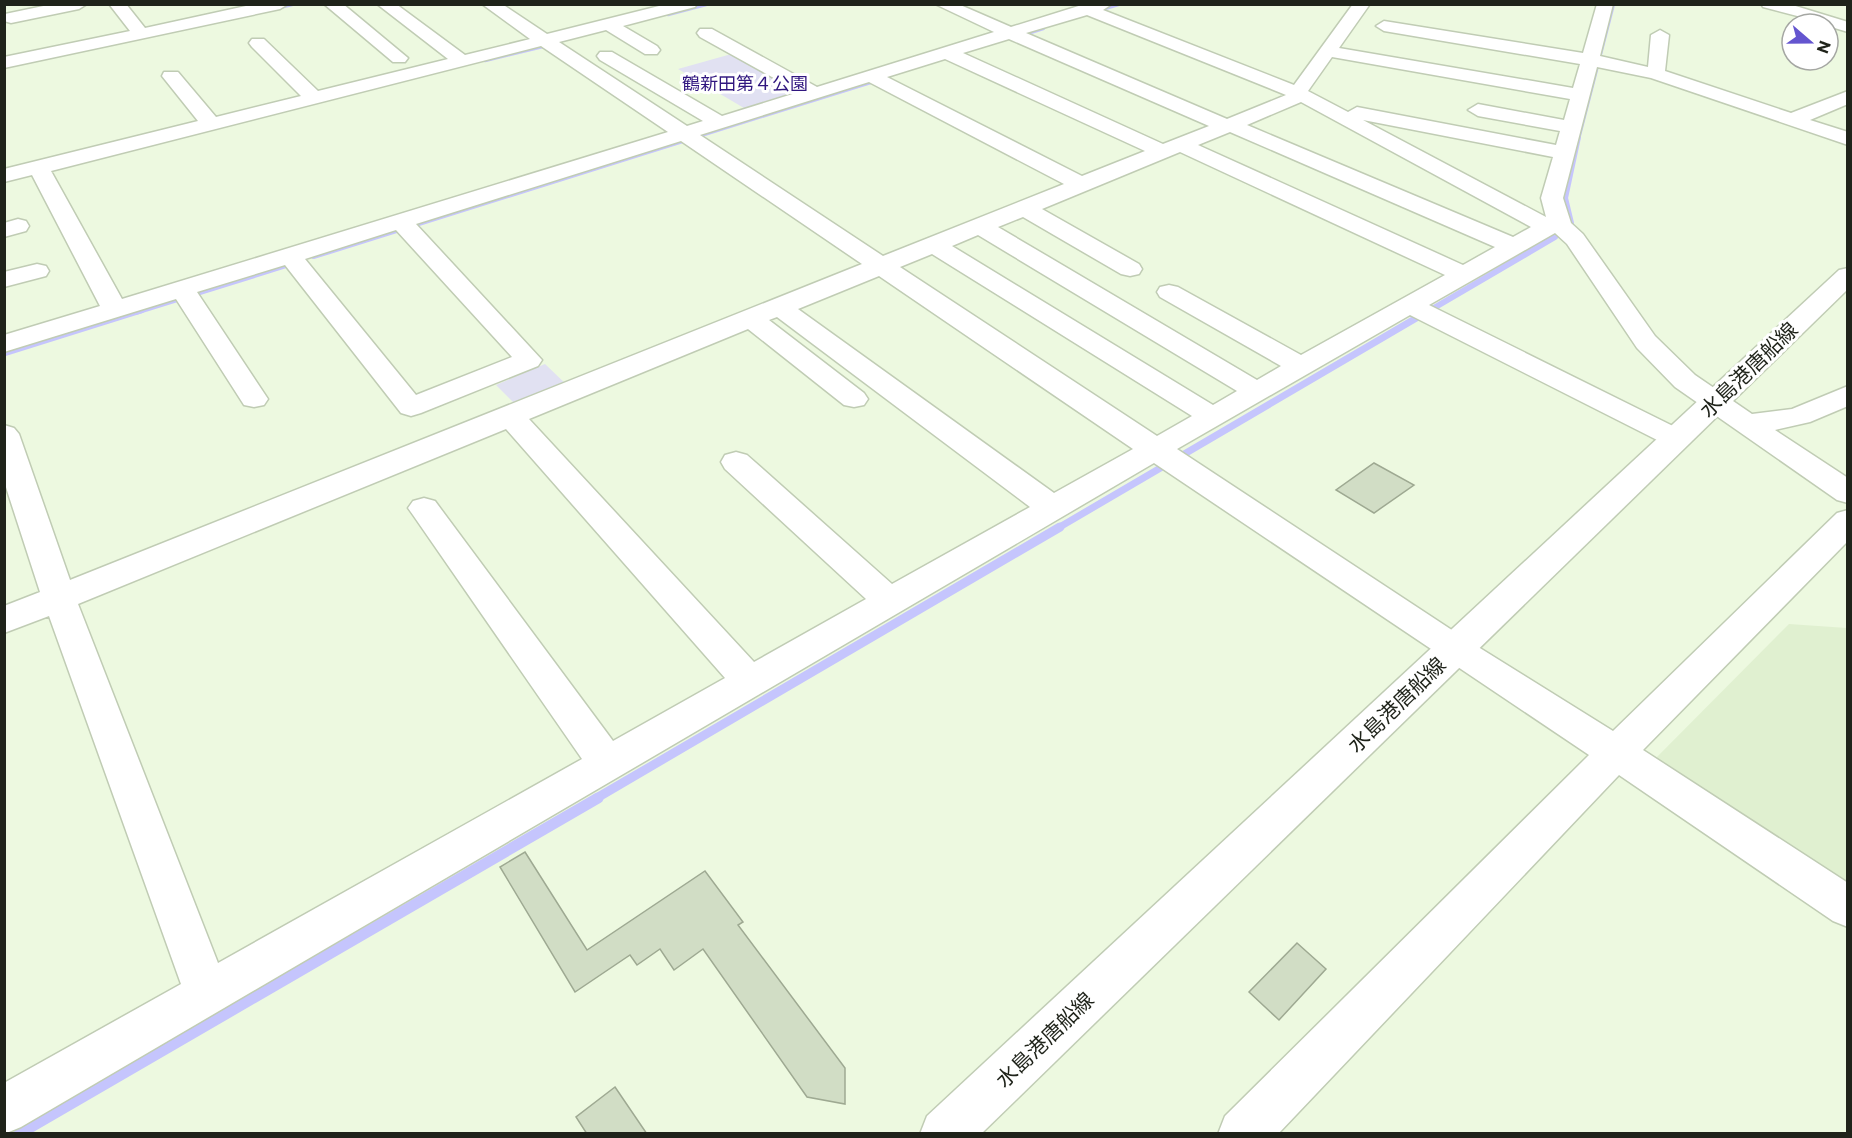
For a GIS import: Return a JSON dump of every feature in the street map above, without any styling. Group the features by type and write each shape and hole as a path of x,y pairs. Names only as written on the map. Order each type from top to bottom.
{"street":[{"path":"33,56 8,13 79,4"},
{"path":"4,63 280,4"},
{"path":"332,4 399,58"},
{"path":"385,4 463,62"},
{"path":"490,4 1454,649 1848,907"},
{"path":"4,176 41,170 463,62 613,27 689,4"},
{"path":"943,4 1514,246"},
{"path":"4,620 1293,99 1362,4"},
{"path":"1554,227 1552,198 1581,95 1596,61 1605,4"},
{"path":"1769,4 1848,27"},
{"path":"1122,5 1145,13"},
{"path":"4,344 115,310 185,293 405,226 688,137 720,123 815,93 875,78 1095,9 1305,84"},
{"path":"103,20 122,10 141,34"},
{"path":"1384,26 1596,61 1656,74 1848,139"},
{"path":"613,27 651,50"},
{"path":"706,33 815,93"},
{"path":"1656,74 1660,35"},
{"path":"258,43 315,99"},
{"path":"981,45 1007,57"},
{"path":"1328,51 1581,95"},
{"path":"951,55 1463,274"},
{"path":"606,56 720,123"},
{"path":"1289,68 1324,106 1575,239 1616,300 1666,364 1715,401 1848,493"},
{"path":"171,76 212,125"},
{"path":"875,78 1083,184"},
{"path":"1790,121 1848,97"},
{"path":"1324,106 1564,153"},
{"path":"1478,110 1572,127"},
{"path":"41,170 115,310"},
{"path":"1024,208 1130,269"},
{"path":"294,260 411,407 529,360 405,226"},
{"path":"980,226 1257,391"},
{"path":"4,1110 1053,508 1166,456 1213,417 1257,391 1300,366 1419,310 1463,274 1554,227"},
{"path":"934,245 1213,417"},
{"path":"4,280 37,271"},
{"name":"水島港唐船線","path":"945,1134 1848,275"},
{"path":"1169,292 1300,366"},
{"path":"185,293 254,399"},
{"path":"779,307 1053,508"},
{"path":"1419,310 1676,438"},
{"path":"750,318 854,399"},
{"path":"1749,423 1792,420 1813,414 1848,394"},
{"path":"510,416 751,683"},
{"path":"4,434 59,597 207,993"},
{"path":"736,462 890,602"},
{"path":"424,508 608,765"},
{"path":"1243,1134 1616,753 1848,521"}],"shaded area":[{"path":"1789,624 1847,628 1847,899 1649,765"}],"green space":[{"name":"鶴新田第４公園","path":"735,53 805,90 749,111 678,69"},
{"path":"545,364 569,387 519,408 496,385"}],"building":[{"path":"1374,463 1414,485 1374,513 1336,490"},
{"path":"525,852 587,950 705,871 743,922 738,925 845,1068 845,1104 807,1097 703,949 674,970 660,949 637,965 630,955 575,992 500,867"},
{"path":"1297,943 1326,969 1279,1020 1249,992"},
{"path":"615,1087 647,1134 587,1134 576,1117"}],"waterway":[{"path":"275,8 292,4"},
{"path":"668,14 706,4"},
{"path":"1095,11 1118,4"},
{"path":"1578,139 1613,4"},
{"path":"1015,37 1043,28"},
{"path":"485,60 551,44"},
{"path":"688,139 880,79"},
{"path":"314,256 693,137"},
{"path":"1571,223 1565,198 1578,137"},
{"path":"1427,312 1555,237"},
{"path":"136,312 296,262"},
{"path":"4,353 141,310"},
{"path":"1058,528 1430,310"},
{"path":"595,799 1060,527"},
{"path":"19,1134 598,798"}]}
